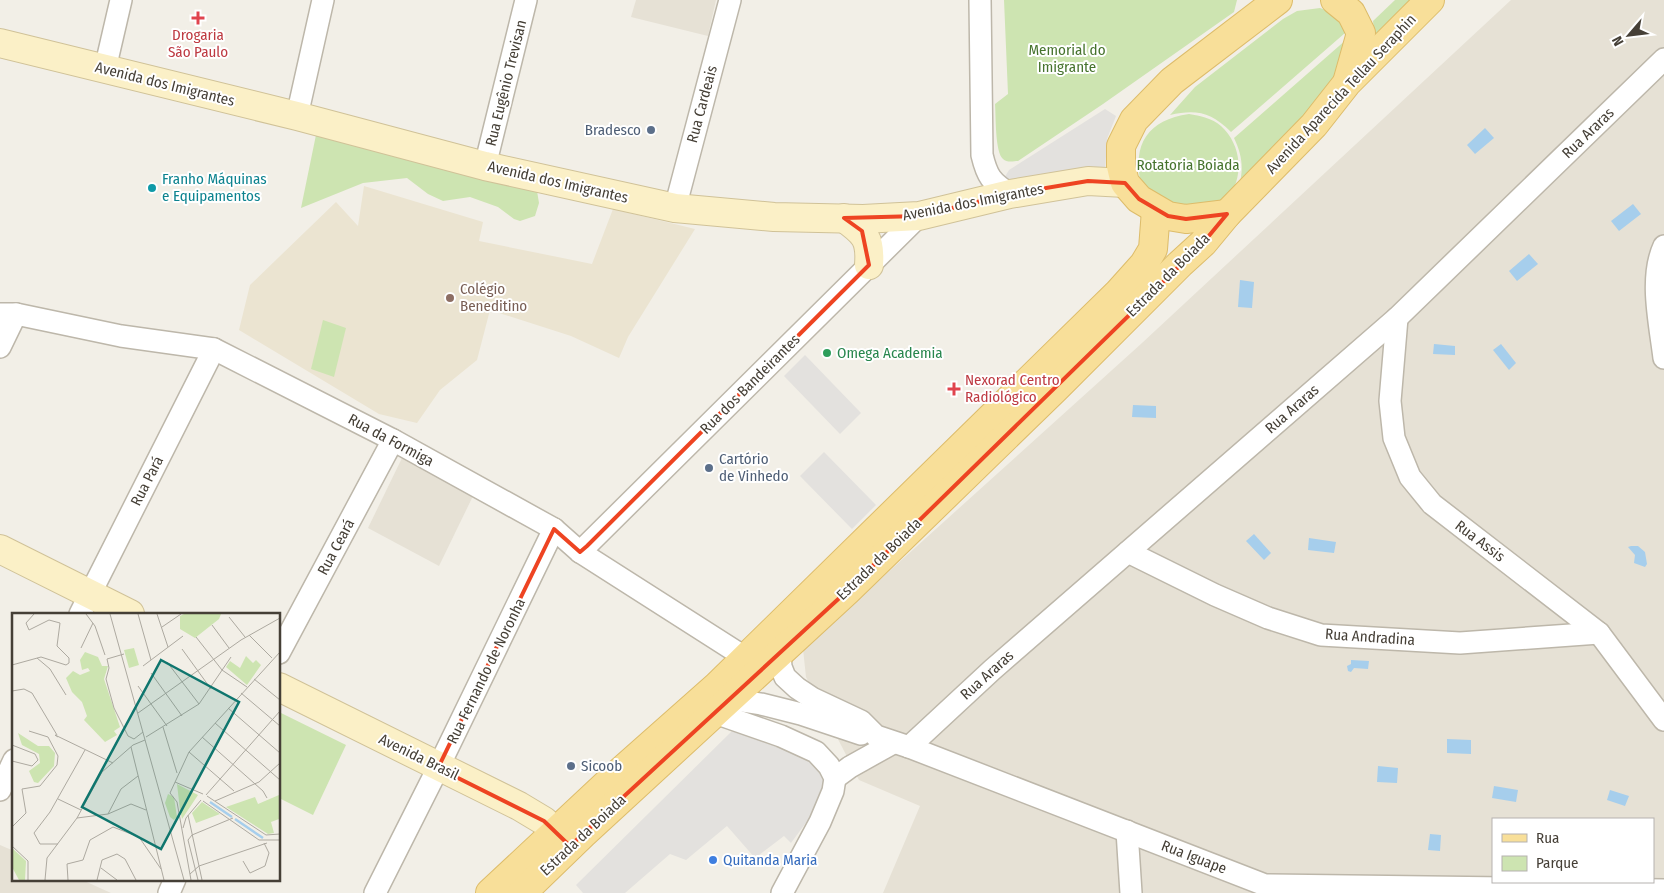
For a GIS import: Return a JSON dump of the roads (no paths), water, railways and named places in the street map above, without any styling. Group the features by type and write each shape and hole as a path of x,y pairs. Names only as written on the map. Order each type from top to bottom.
{"main road":[{"path":"1227,214 1186,220 1168,216 1156,210 1139,199 1126,183 1121,166 1121,146 1134,120 1172,81 1278,0"},
{"path":"1335,0 1351,12 1361,33"},
{"path":"1347,83 1361,33 1362,16 1356,0"},
{"name":"Avenida Aparecida Tellau Seraphin","path":"1227,214 1314,125 1347,83 1430,0"},
{"name":"Avenida dos Imigrantes","path":"0,43 297,116 486,166 674,208 774,217 919,216 1010,194 1088,181 1126,183"},
{"name":"Estrada da Boiada","path":"522,893 612,778 746,658 1134,277 1153,249 1156,210"},
{"name":"Estrada da Boiada","path":"490,893 563,839 722,706 783,665 847,591 1056,388 1202,243 1227,214"},
{"path":"844,218 862,231 870,251 869,265"},
{"path":"0,550 85,604 126,613"},
{"name":"Avenida Brasil","path":"280,688 438,768 519,806 544,821 563,839"}],"street":[{"path":"105,69 121,0"},
{"path":"297,116 323,0"},
{"name":"Rua Eugênio Trevisan","path":"486,166 526,0"},
{"name":"Rua Cardeais","path":"674,208 730,0"},
{"path":"980,0 982,155 986,172 995,184 1010,194"},
{"name":"Rua Araras","path":"835,778 892,742 992,670 1397,318 1664,60"},
{"name":"Rua dos Bandeirantes","path":"580,552 919,216"},
{"path":"1664,246 1660,254 1656,283 1664,358"},
{"path":"0,347 8,314"},
{"name":"Rua da Formiga","path":"8,314 121,336 214,349 393,440 554,529 580,552 746,658"},
{"name":"Rua Assis","path":"1397,318 1390,402 1394,438 1410,477 1432,504 1599,633 1664,720"},
{"name":"Rua Pará","path":"85,604 214,349"},
{"name":"Rua Ceará","path":"280,651 393,440"},
{"name":"Rua Fernando de Noronha","path":"376,893 554,529"},
{"name":"Rua Andradina","path":"1128,552 1215,595 1268,618 1322,635 1460,643 1599,633"},
{"path":"743,723 761,704 783,665"},
{"name":"Rua Iguape","path":"783,665 812,698 861,722 892,742 1264,885 1664,890"},
{"path":"722,706 761,704 824,721 855,733 892,742"},
{"path":"722,706 743,723 781,736 816,752 829,766 835,778 833,791 820,822 782,893"},
{"path":"0,790 12,764"},
{"path":"1127,831 1132,893"},
{"path":"169,893 175,880"}],"water":[{"path":"1485,128 1494,138 1475,154 1467,145"},
{"path":"1633,204 1641,214 1619,231 1611,221"},
{"path":"1529,254 1538,264 1517,281 1509,271"},
{"path":"1240,280 1254,282 1252,308 1238,307"},
{"path":"1434,344 1455,346 1455,355 1433,354"},
{"path":"1501,344 1516,363 1509,370 1493,350"},
{"path":"1133,405 1156,406 1156,418 1132,417"},
{"path":"1254,534 1271,553 1264,560 1246,541"},
{"path":"1309,538 1336,542 1334,553 1308,550"},
{"path":"1638,546 1645,552 1647,564 1645,567 1634,563 1635,555 1628,547"},
{"path":"1351,660 1369,661 1368,669 1354,668 1351,672 1348,671 1347,666 1351,664"},
{"path":"1447,739 1471,740 1471,754 1447,753"},
{"path":"1378,766 1398,768 1397,783 1377,782"},
{"path":"1494,786 1518,790 1516,802 1492,798"},
{"path":"1610,790 1629,796 1625,806 1607,800"},
{"path":"1430,834 1441,835 1440,851 1428,850"}],"place":[{"name":"Drogaria São Paulo","path":"198,18"},
{"name":"Bradesco","path":"651,130"},
{"name":"Franho Máquinas e Equipamentos","path":"152,188"},
{"name":"Colégio Beneditino","path":"450,298"},
{"name":"Omega Academia","path":"827,353"},
{"name":"Nexorad Centro Radiológico","path":"954,389"},
{"name":"Cartório de Vinhedo","path":"709,468"},
{"name":"Sicoob","path":"571,766"},
{"name":"Quitanda Maria","path":"713,860"}],"park label":[{"name":"Memorial do Imigrante","path":"1067,58"},
{"name":"Rotatoria Boiada","path":"1188,165"}]}
